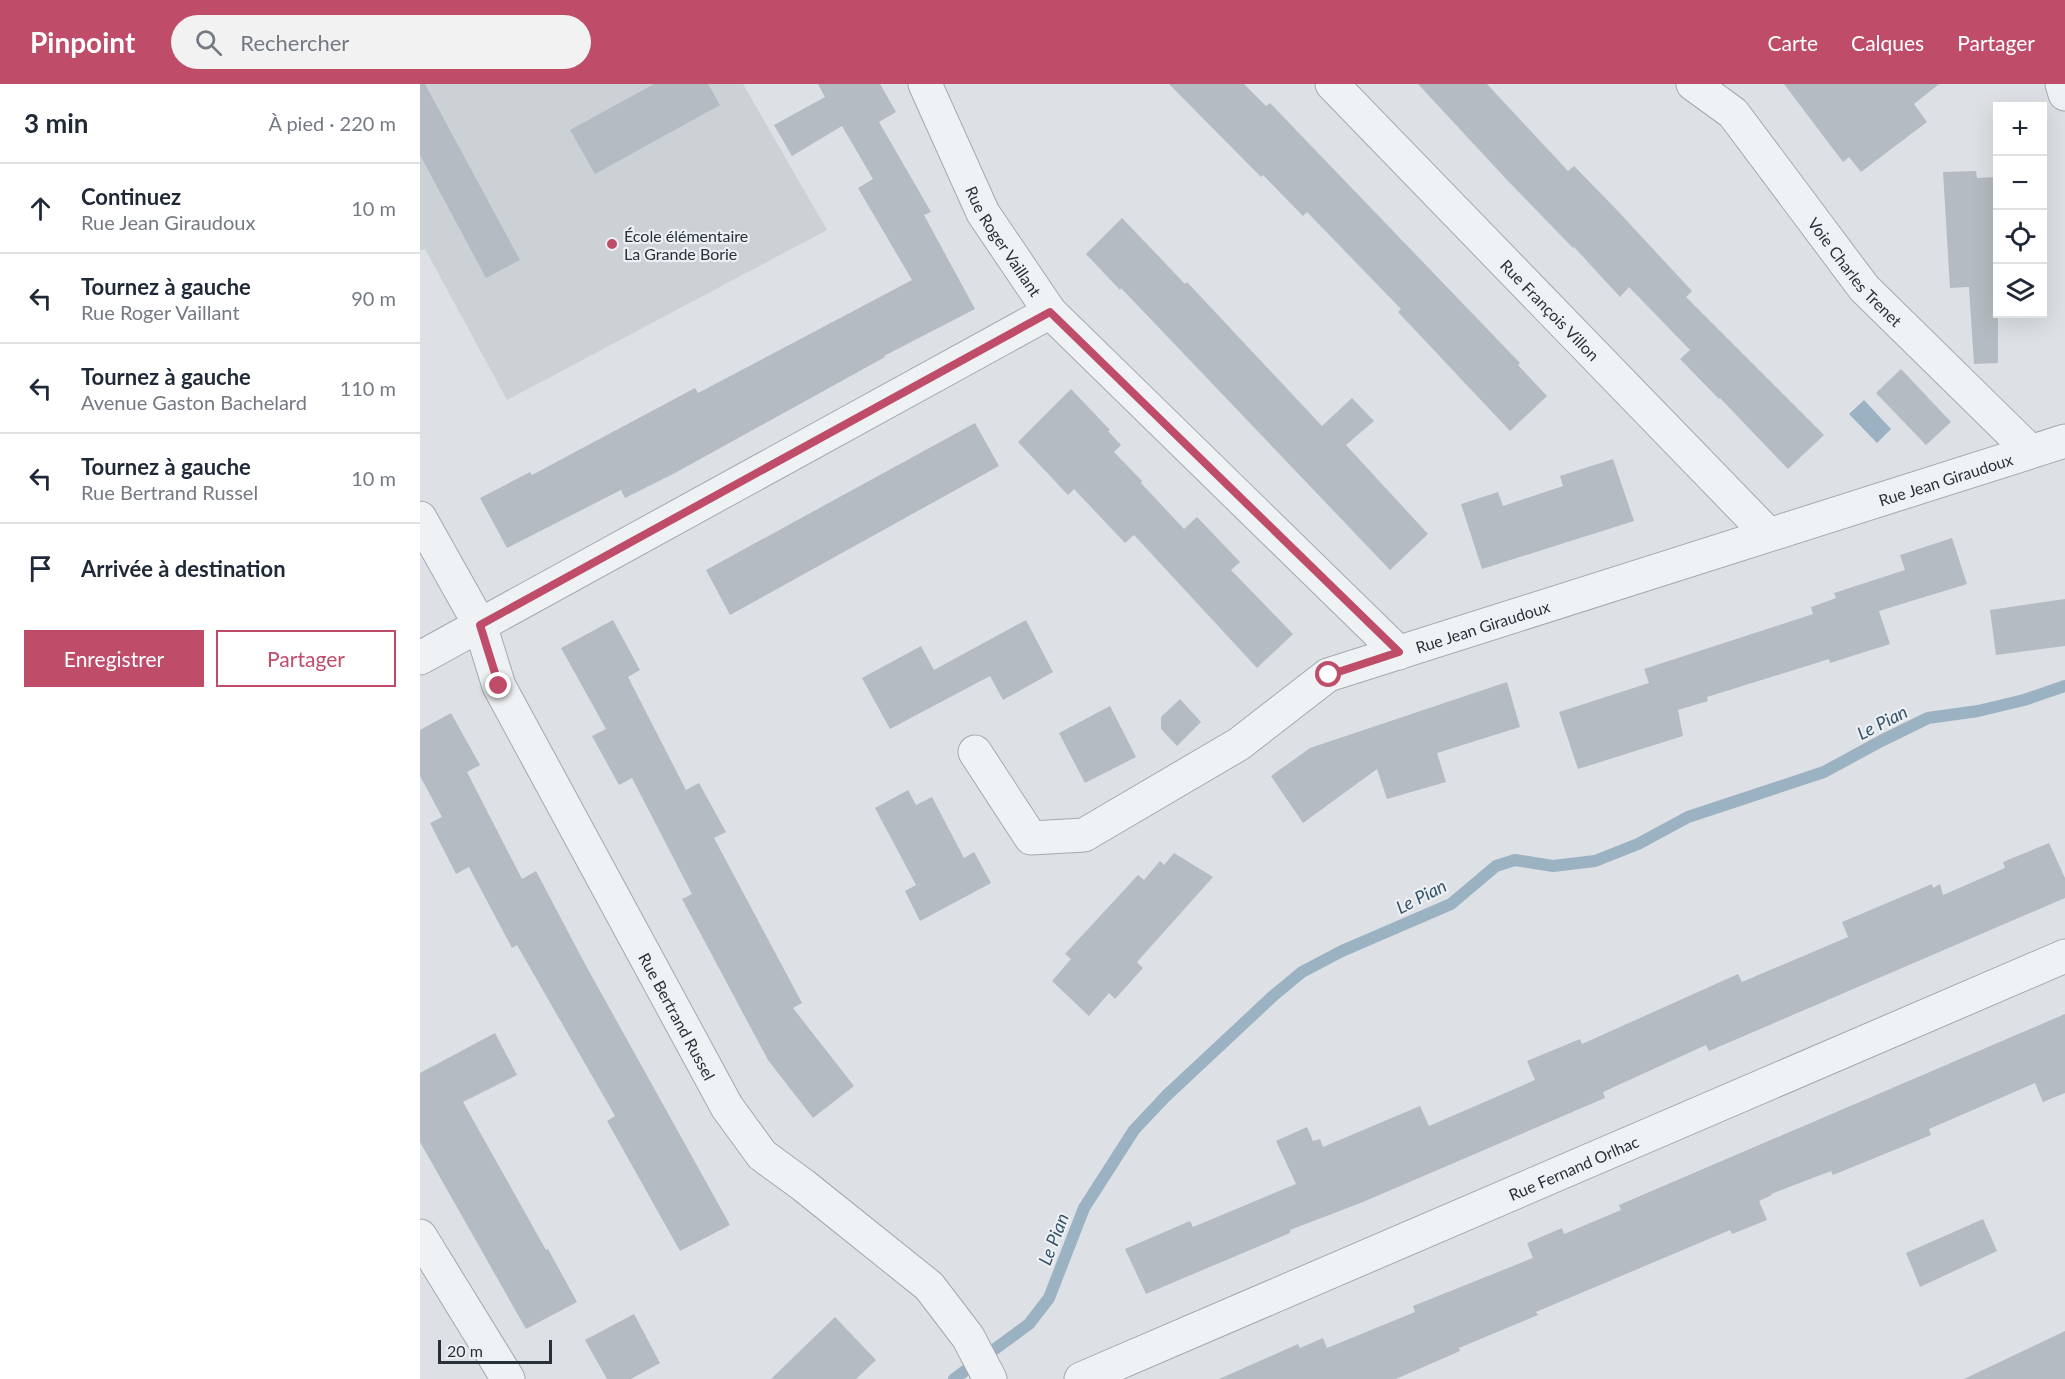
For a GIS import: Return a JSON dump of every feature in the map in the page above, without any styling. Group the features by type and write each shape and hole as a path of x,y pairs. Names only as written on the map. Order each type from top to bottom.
{"street":[{"name":"Rue Roger Vaillant","path":"925,84 983,213 1050,312 1399,652"},
{"name":"Rue François Villon","path":"1332,84 1768,534"},
{"name":"Voie Charles Trenet","path":"1693,84 1733,113 1864,288 2030,451"},
{"path":"2062,84 2065,94"},
{"path":"420,658 1050,312"},
{"name":"Rue Jean Giraudoux","path":"975,752 1030,838 1084,835 1239,744 1329,675 2065,441"},
{"name":"Rue Bertrand Russel","path":"420,518 480,625 499,686 727,1107 762,1155 929,1286 968,1338 990,1379"},
{"name":"Rue Fernand Orlhac","path":"1081,1379 2065,956"},
{"path":"420,1236 508,1379"}],"shaded area":[{"name":"École élémentaire La Grande Borie","path":"420,84 743,84 827,230 507,400 425,249 420,251"}],"water":[{"path":"1864,400 1891,429 1877,443 1849,414"}],"building":[{"path":"420,84 425,84 520,260 486,278 420,155"},
{"path":"654,84 708,84 720,105 595,174 570,130"},
{"path":"818,84 880,84 896,112 879,122 931,212 924,215 975,309 884,356 675,473 625,498 621,490 507,548 480,498 530,472 532,475 695,388 698,393 912,280 858,188 873,179 842,126 792,156 774,125 825,97"},
{"path":"1169,84 1244,84 1266,106 1270,103 1520,363 1518,365 1547,396 1510,431 1398,312 1401,309 1307,212 1303,216"},
{"path":"1418,84 1487,84 1568,171 1574,166 1615,208 1692,291 1686,297 1824,435 1788,469 1680,359 1690,350 1629,287 1620,297"},
{"path":"1784,84 1939,84 1914,104 1927,122 1861,172 1849,157 1843,162"},
{"path":"1976,171 1977,178 1993,177 1993,318 1998,318 1998,363 1974,364 1969,287 1950,288 1943,172"},
{"path":"1122,218 1185,284 1187,282 1322,426 1352,398 1374,421 1346,445 1428,534 1390,570 1086,254"},
{"path":"1901,369 1951,422 1926,445 1876,393"},
{"path":"1071,389 1110,430 1108,431 1121,445 1114,452 1142,481 1141,483 1184,529 1197,517 1240,562 1231,570 1293,634 1257,668 1134,535 1125,543 1074,489 1068,495 1018,442"},
{"path":"975,423 999,466 730,615 706,570"},
{"path":"1613,459 1634,521 1482,569 1461,504 1498,492 1503,506 1563,486 1560,476"},
{"path":"1952,538 1967,584 1879,611 1890,644 1830,663 1829,659 1707,697 1708,701 1678,710 1683,736 1578,769 1559,712 1649,683 1644,669 1813,614 1811,607 1836,598 1834,593 1905,570 1900,555"},
{"path":"2065,599 2065,646 1996,655 1990,610"},
{"path":"613,620 640,670 628,677 686,790 699,783 726,832 714,838 802,1003 793,1008 854,1086 813,1118 768,1060 682,899 692,894 632,778 619,785 592,736 606,729 561,648"},
{"path":"1026,620 1053,672 1003,700 990,676 890,729 862,678 921,646 934,670"},
{"path":"1507,682 1520,727 1437,753 1446,782 1387,799 1377,769 1303,823 1271,776 1310,748"},
{"path":"1180,699 1201,722 1177,746 1161,729 1161,717"},
{"path":"1110,706 1136,757 1085,783 1059,733"},
{"path":"451,713 480,765 467,772 522,879 536,871 730,1225 680,1251 607,1121 615,1116 517,945 512,948 469,867 456,874 430,823 442,817 420,776 420,730"},
{"path":"908,790 916,805 932,797 964,858 974,852 991,883 920,921 905,891 916,885 875,808"},
{"path":"2049,843 2065,878 2065,898 1709,1051 1706,1045 1603,1092 1605,1098 1363,1202 1290,1230 1290,1233 1146,1294 1125,1249 1190,1221 1193,1227 1296,1184 1276,1141 1307,1127 1313,1141 1320,1139 1323,1147 1420,1106 1429,1126 1535,1080 1527,1061 1580,1039 1582,1044 1738,974 1742,982 1848,937 1842,922 1932,884 1933,888 1940,884 1943,895 2005,868 2003,862"},
{"path":"1174,853 1213,877 1137,962 1143,968 1115,999 1109,993 1089,1016 1052,981 1071,959 1065,954 1138,875 1144,880 1160,861 1164,865"},
{"path":"2065,1014 2065,1093 2043,1102 2035,1083 1929,1129 1931,1135 1833,1175 1831,1171 1771,1194 1759,1201 1767,1220 1732,1234 1730,1230 1536,1312 1538,1315 1459,1348 1460,1351 1396,1379 1219,1379 1298,1344 1300,1348 1323,1338 1327,1348 1415,1312 1413,1306 1533,1258 1527,1243 1562,1228 1564,1234 1621,1210 1619,1205"},
{"path":"495,1033 517,1075 463,1102 577,1302 526,1329 420,1142 420,1073"},
{"path":"1983,1219 1997,1251 1920,1287 1906,1253"},
{"path":"634,1314 660,1363 631,1379 607,1379 585,1340"},
{"path":"835,1317 876,1360 856,1379 771,1379"},
{"path":"2065,1331 2065,1379 1964,1379"}],"waterway":[{"name":"Le Pian","path":"954,1379 1029,1324 1049,1298 1084,1208 1134,1130 1166,1096 1273,996 1302,972 1342,951 1451,904 1496,866 1515,860 1553,866 1595,861 1638,844 1688,817 1824,772 1928,718 1978,711 2024,700 2065,686"}],"place":[{"name":"École élémentaire La Grande Borie","path":"612,244"}],"route":[{"path":"499,686 480,625 1050,312 1399,652 1329,675"}]}
